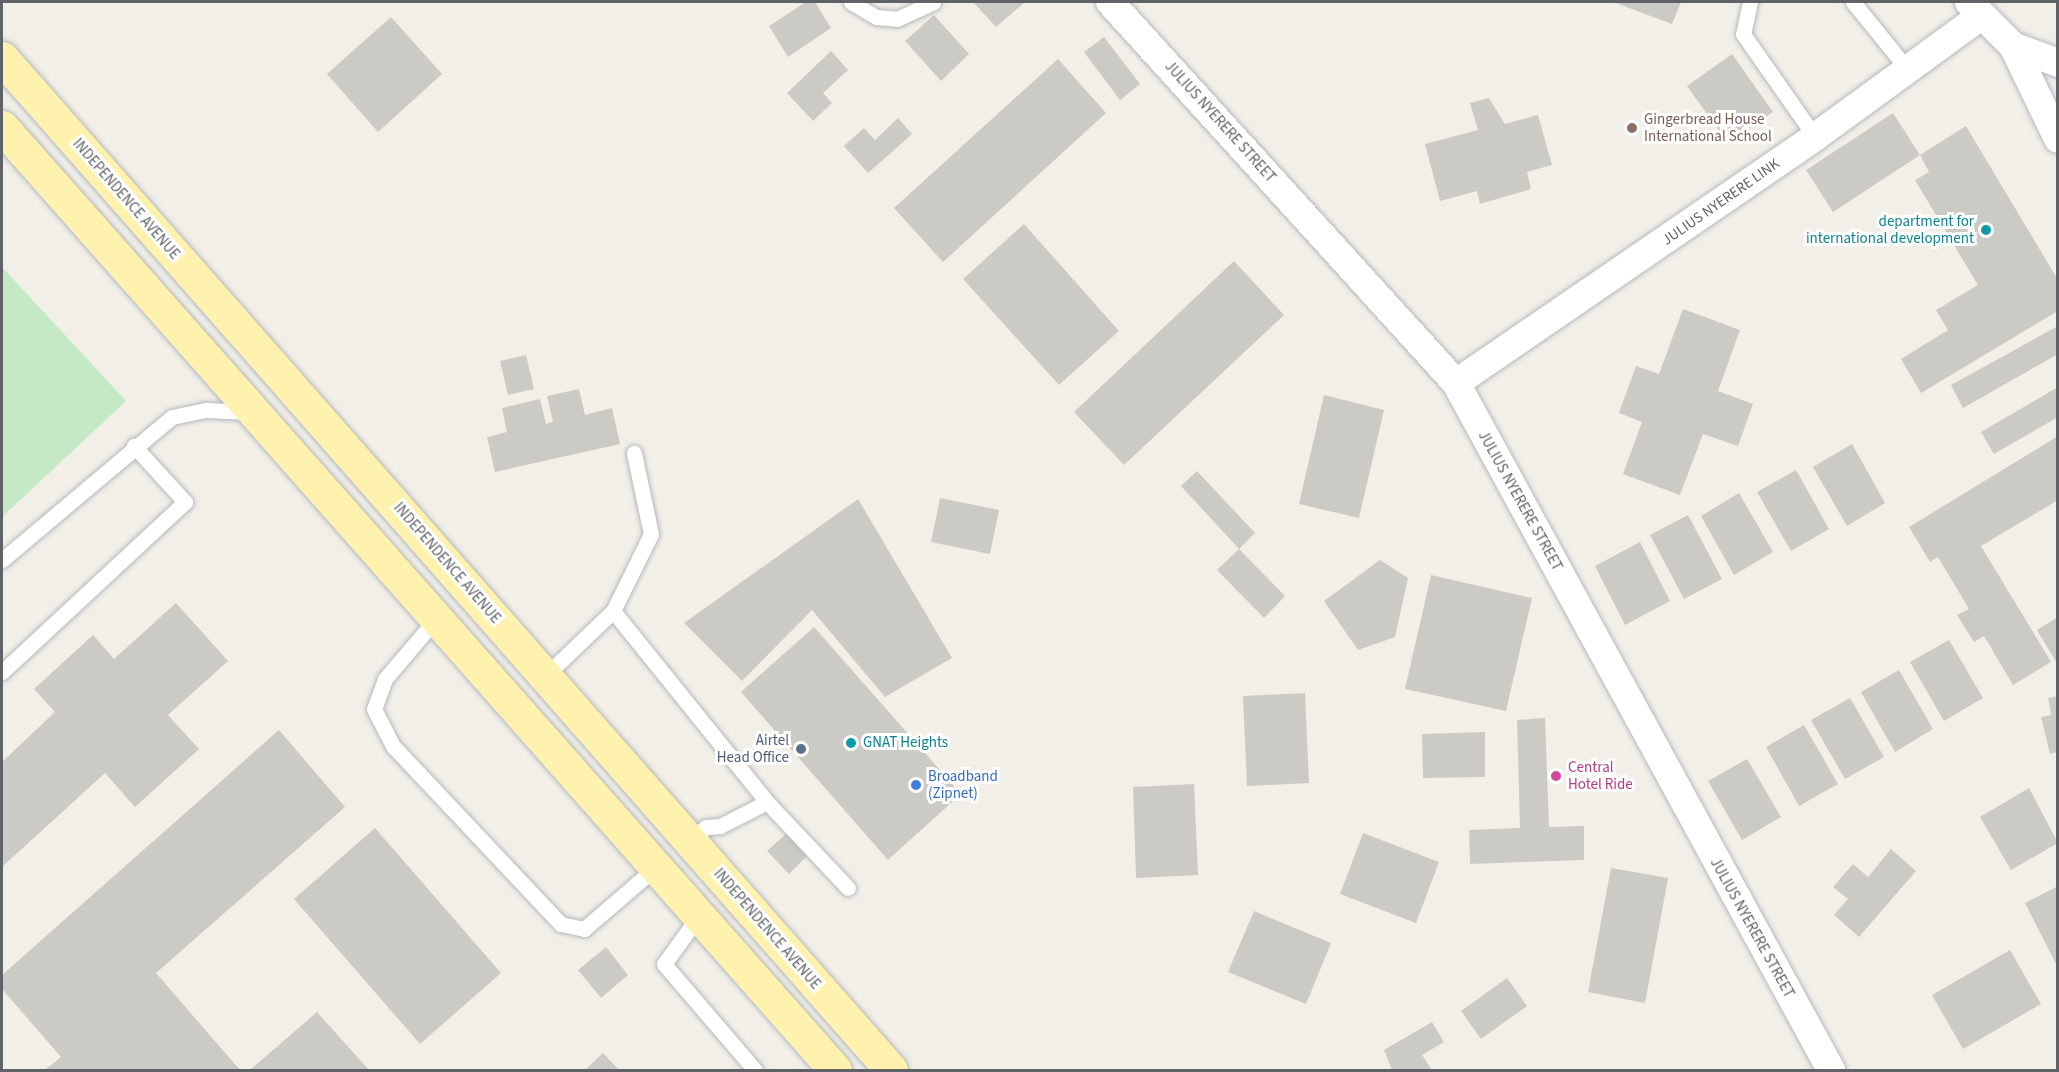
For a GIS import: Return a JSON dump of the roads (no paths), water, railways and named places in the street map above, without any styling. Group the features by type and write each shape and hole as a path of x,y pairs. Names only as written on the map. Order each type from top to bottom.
{"main road":[{"name":"INDEPENDENCE AVENUE","path":"2,58 546,675 891,1071"},
{"path":"2,128 250,412 835,1071"}],"street":[{"name":"JULIUS NYERERE STREET","path":"1110,2 1456,383 1831,1071"},
{"name":"JULIUS NYERERE LINK","path":"1456,383 1815,137 1908,70 1976,7"},
{"path":"1976,7 2013,46 2058,139"},
{"path":"2013,46 2058,63"}],"lane":[{"path":"851,2 876,17 897,19 933,2"},
{"path":"1750,2 1743,34 1815,137"},
{"path":"1853,2 1908,70"},
{"path":"2,560 134,446 172,417 206,410 250,412"},
{"path":"2,672 185,502 134,446"},
{"path":"546,675 613,611 651,534 634,453"},
{"path":"613,611 766,802 848,888"},
{"path":"435,620 385,679 374,709 393,746 561,924 584,929 655,868"},
{"path":"689,841 706,827 720,826 766,802"},
{"path":"698,917 664,964 755,1071"}],"place":[{"name":"Gingerbread House International School","path":"1632,128"},
{"name":"department for international development","path":"1986,230"},
{"name":"GNAT Heights","path":"851,743"},
{"name":"Airtel Head Office","path":"801,749"},
{"name":"Central Hotel Ride","path":"1556,776"},
{"name":"Broadband (Zipnet)","path":"916,785"}]}
